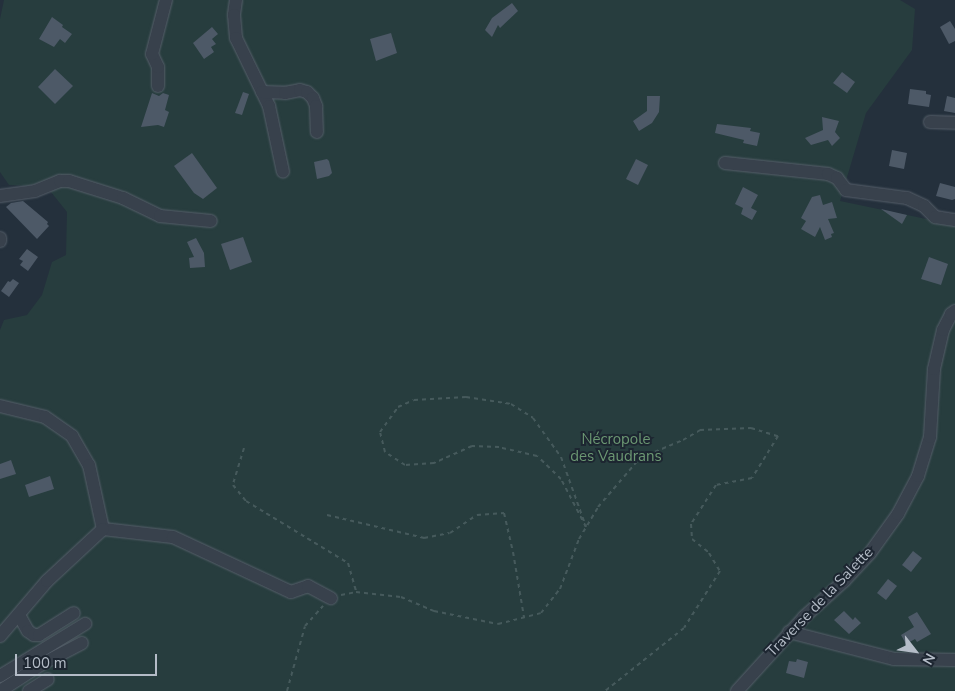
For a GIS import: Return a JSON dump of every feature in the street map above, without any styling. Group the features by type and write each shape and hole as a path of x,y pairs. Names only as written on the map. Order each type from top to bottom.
{"street":[{"path":"158,86 158,67 152,54 166,0"},
{"path":"236,0 234,15 236,38 269,106 282,172"},
{"path":"262,92 284,93 300,90 308,92 316,106 318,132"},
{"path":"930,122 955,123"},
{"path":"725,163 828,174 837,178 846,190 906,198 916,201 935,217 955,220"},
{"path":"0,196 35,192 60,181 69,181 123,198 160,216 211,221"},
{"name":"Traverse de la Salette","path":"737,691 789,632 844,581 870,553 898,514 918,476 930,437 934,369 943,330 951,314 955,311"},
{"path":"0,406 45,417 72,436 89,465 103,529"},
{"path":"0,636 47,581 103,529 173,537 291,592 308,586 330,598"},
{"path":"19,614 28,631 40,634 74,613"},
{"path":"0,676 85,624"},
{"path":"789,632 894,659 955,660"},
{"path":"0,691 42,664 82,643"},
{"path":"29,691 48,679"}],"path":[{"path":"466,397 511,404 533,418 561,457 586,527 561,479 537,456 499,447 472,446 434,463 405,465 385,452 380,432 398,407 414,400 466,397"},
{"path":"287,691 305,626 330,598 356,592 401,597 434,611 498,624 541,613 560,589 586,527 598,507 640,458 684,440 700,430 751,428 778,436 752,478 716,485 691,524 692,539 709,553 720,571 684,628 606,691"},
{"path":"244,448 234,485 246,501 348,563 356,592"},
{"path":"327,515 424,538 450,533 477,515 504,513 524,617"}],"green space":[{"name":"Nécropole des Vaudrans","path":"4,0 900,0 915,9 912,50 866,113 840,201 955,225 955,691 0,691 0,330 4,320 27,315 42,295 52,262 66,255 67,212 43,182 28,186 9,185 0,172 0,19"}],"building":[{"path":"512,3 518,11 500,28 498,25 492,37 485,30 492,18"},
{"path":"52,17 72,34 65,43 60,39 54,47 39,39"},
{"path":"950,21 955,29 955,41 949,44 940,27"},
{"path":"212,27 218,34 212,39 216,44 211,47 214,52 204,59 193,43"},
{"path":"391,33 397,53 376,61 370,39"},
{"path":"55,69 73,86 55,104 38,87"},
{"path":"842,72 855,82 847,93 833,83"},
{"path":"910,89 926,91 926,94 931,95 929,107 908,104"},
{"path":"243,92 249,94 242,115 235,113"},
{"path":"152,93 159,96 163,93 169,95 165,110 169,112 164,127 158,125 141,127"},
{"path":"647,96 660,96 659,112 652,123 639,131 633,121 647,111"},
{"path":"947,96 955,98 955,113 944,111"},
{"path":"822,117 839,121 835,132 840,138 832,146 828,140 811,145 805,138 823,130"},
{"path":"717,124 751,128 750,131 760,133 757,146 743,143 744,140 715,133"},
{"path":"892,150 907,153 904,169 889,166"},
{"path":"192,153 217,188 203,199 194,193 174,166"},
{"path":"327,159 332,173 329,176 317,179 314,162"},
{"path":"636,159 648,165 638,185 626,179"},
{"path":"940,183 955,187 955,199 936,196"},
{"path":"743,187 758,195 751,208 757,211 752,220 741,214 743,208 735,204"},
{"path":"820,195 823,205 832,202 837,218 828,219 834,233 831,234 832,237 825,240 820,227 815,237 801,229 806,221 801,218 812,197"},
{"path":"23,201 48,222 49,226 37,239 6,207 11,203"},
{"path":"881,209 907,215 902,224"},
{"path":"243,237 252,262 230,270 221,244"},
{"path":"196,238 204,253 205,267 190,268 189,258 194,257 187,242"},
{"path":"27,249 38,257 28,271 20,265 23,261 19,259"},
{"path":"929,257 948,264 941,285 921,279"},
{"path":"13,279 19,283 9,297 1,291 8,281 10,282"},
{"path":"11,460 16,474 0,479 0,464"},
{"path":"50,476 54,489 29,497 25,485"},
{"path":"913,551 922,558 911,572 902,565"},
{"path":"888,579 897,586 886,600 877,593"},
{"path":"844,611 853,620 855,617 861,623 849,634 834,620"},
{"path":"917,612 931,634 917,642 915,639 906,644 901,635 914,627 908,617"},
{"path":"797,659 808,662 804,678 786,673 789,661 796,662"}]}
